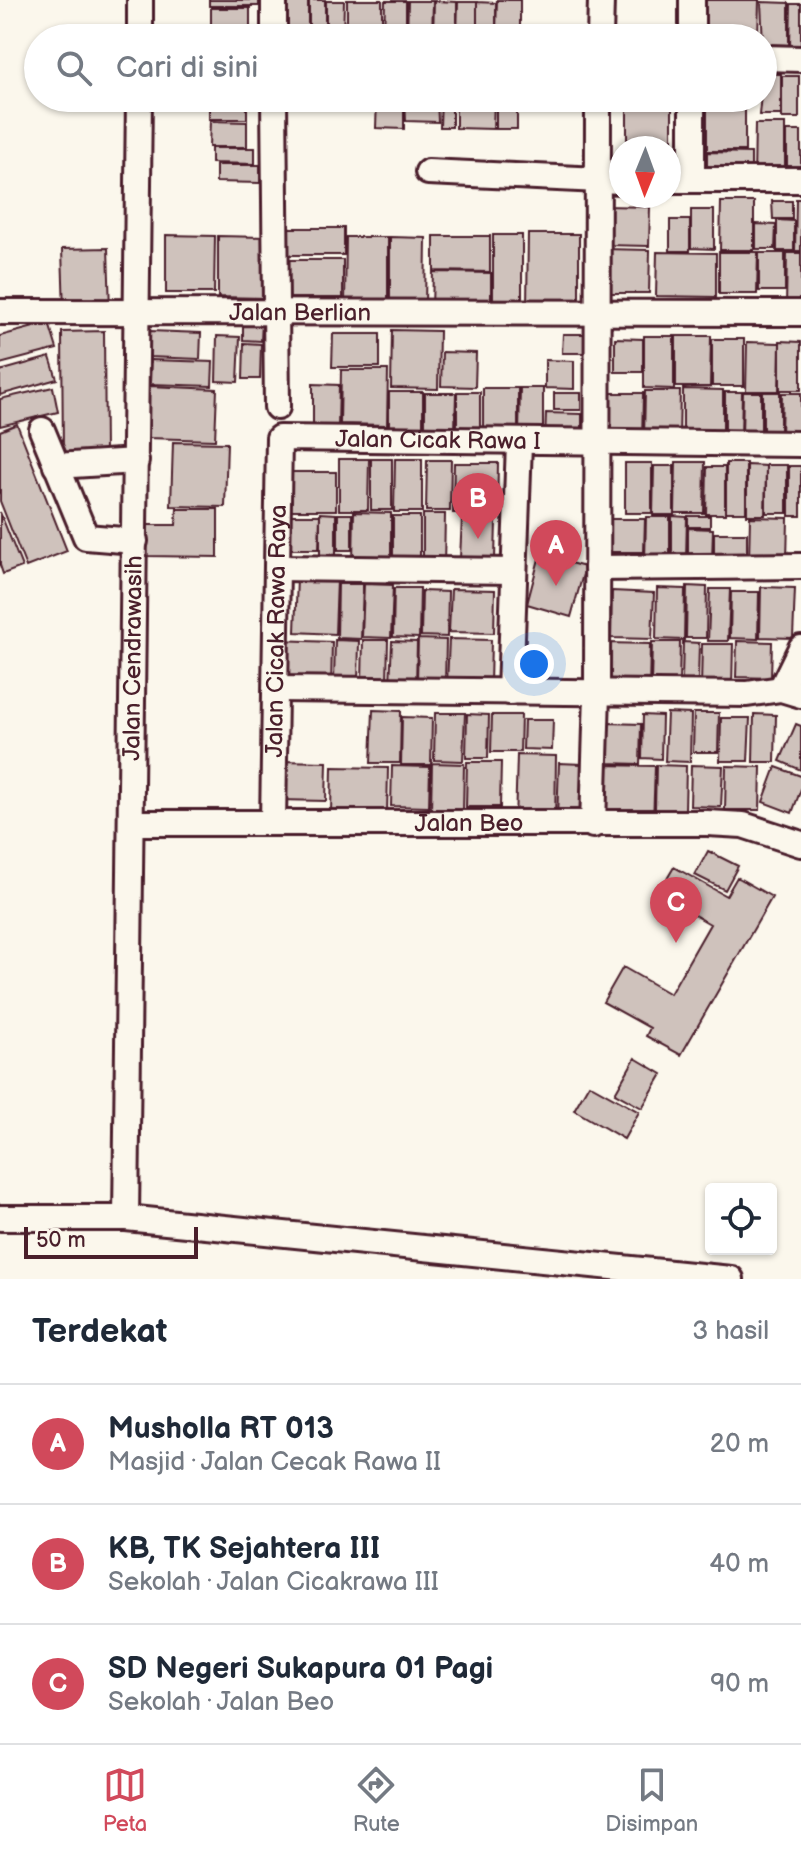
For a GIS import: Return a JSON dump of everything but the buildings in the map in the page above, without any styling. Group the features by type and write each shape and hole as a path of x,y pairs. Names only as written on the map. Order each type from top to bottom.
{"street":[{"path":"140,0 140,24"},
{"path":"274,0 274,24"},
{"path":"600,24 601,0"},
{"path":"692,0 692,24"},
{"path":"777,58 801,59"},
{"name":"Jalan Cendrawasih","path":"126,1218 139,112"},
{"path":"274,112 277,407"},
{"path":"593,825 597,693 599,311 609,181 600,112"},
{"path":"681,173 690,112"},
{"path":"428,172 609,181"},
{"path":"681,180 801,180"},
{"name":"Jalan Berlian","path":"0,312 801,313"},
{"path":"42,430 86,537 135,541"},
{"name":"Jalan Cicak Rawa I","path":"279,438 801,444"},
{"name":"Jalan Cicak Rawa Raya","path":"273,823 279,438"},
{"path":"510,692 519,443"},
{"path":"56,466 136,461"},
{"path":"597,568 801,566"},
{"path":"279,568 514,571"},
{"path":"276,689 791,692 801,648"},
{"name":"Jalan Beo","path":"133,823 743,825 801,844"},
{"path":"0,1218 126,1218 731,1279"}],"place":[{"name":"KB, TK Sejahtera III","path":"478,539"},
{"name":"Musholla RT 013","path":"556,586"},
{"name":"SD Negeri Sukapura 01 Pagi","path":"676,943"}]}
